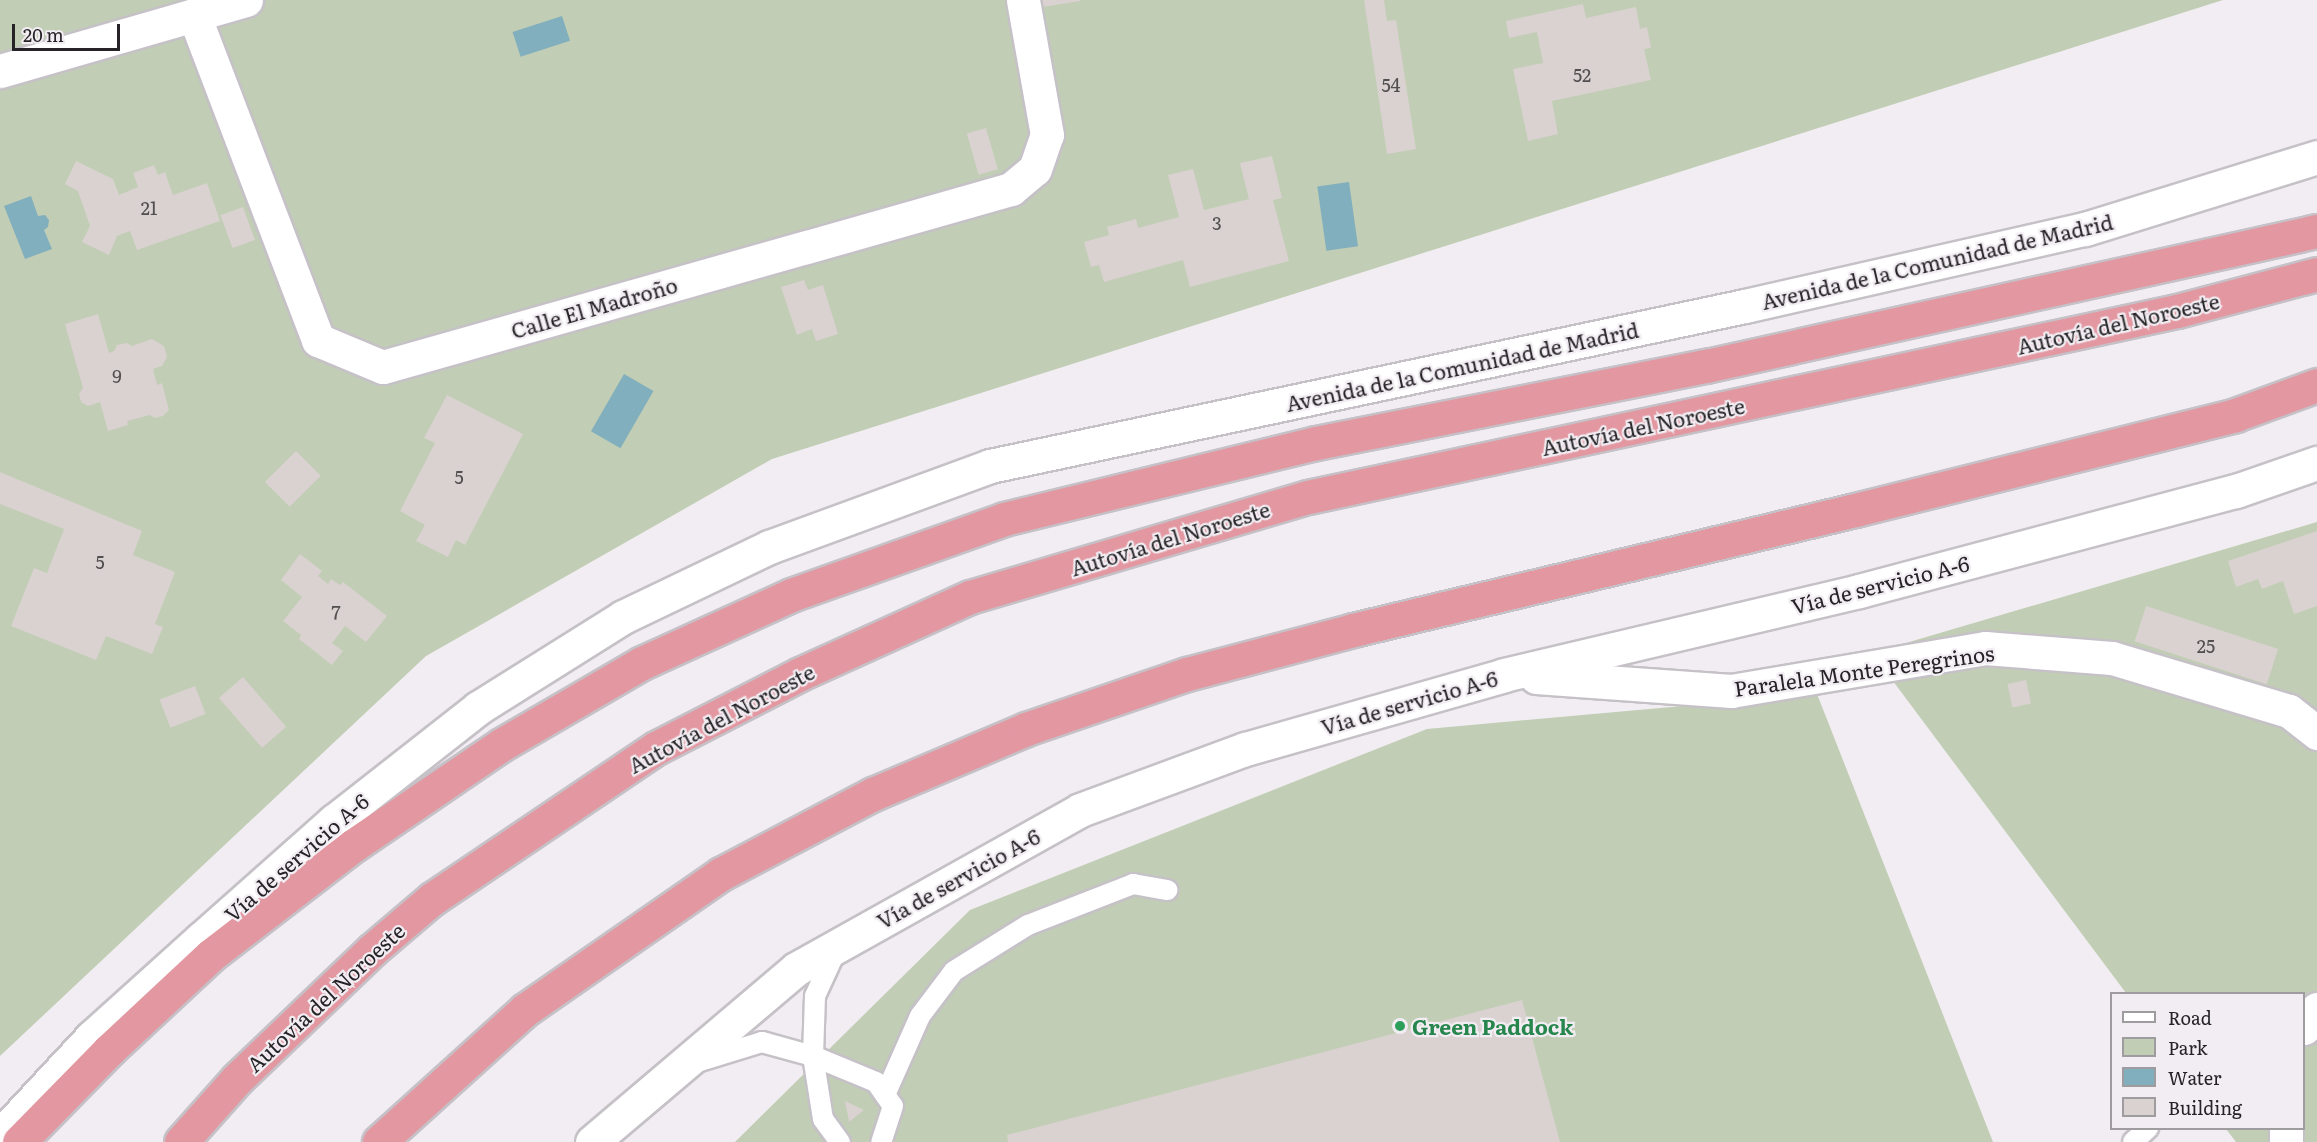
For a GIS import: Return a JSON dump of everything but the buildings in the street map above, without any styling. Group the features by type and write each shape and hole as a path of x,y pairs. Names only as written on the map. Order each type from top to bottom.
{"highway":[{"path":"19,1142 108,1051 211,955 354,845 501,745 642,663 791,595 1004,519 1316,443 1717,363 2317,231"},
{"name":"Autovía del Noroeste","path":"181,1142 246,1071 372,950 432,899 656,748 800,674 970,597 1308,497 2177,311 2317,274"},
{"path":"379,1142 525,1010 721,874 873,794 1026,729 1187,674 1331,636 2235,415 2317,386"}],"street":[{"path":"0,71 246,0"},
{"name":"Calle El Madroño","path":"194,15 318,340 383,367 1011,189 1035,169 1047,135 1023,0"},
{"name":"Avenida de la Comunidad de Madrid","path":"623,617 769,547 990,466 1733,308 2085,229 2317,157"},
{"name":"Vía de servicio A-6","path":"592,1142 796,969 1080,810 1245,749 1504,675 1859,591 2236,491 2317,463"},
{"name":"Vía de servicio A-6","path":"0,1136 92,1037 334,821 478,708 623,617"},
{"name":"Paralela Monte Peregrinos","path":"1504,675 1731,691 1985,648 2112,658 2289,711 2317,733"},
{"path":"2305,1027 2317,1009"}],"lane":[{"path":"885,1095 920,1016 954,971 1028,925 1133,884 1167,890"},
{"path":"838,946 815,996 813,1056 823,1119 840,1142"},
{"path":"678,1068 762,1042 813,1056 876,1082 893,1106 881,1142"},
{"path":"2133,1142 2146,1130"}],"green space":[{"path":"0,0 2223,0 772,459 426,656 0,1056"},
{"path":"2317,522 2317,1142 2236,1142 2227,1130 2305,1130 2305,992 2125,992 1872,653"},
{"name":"Green Paddock","path":"1817,694 1993,1142 735,1142 970,910 1427,729"}],"water":[{"path":"562,16 570,41 521,57 513,32"},
{"path":"1349,182 1358,246 1326,251 1317,186"},
{"path":"31,196 38,216 45,215 49,220 48,227 44,230 52,249 25,259 4,206"},
{"path":"624,374 653,391 620,448 591,431"}],"place":[{"name":"Green Paddock","path":"1400,1026"}]}
